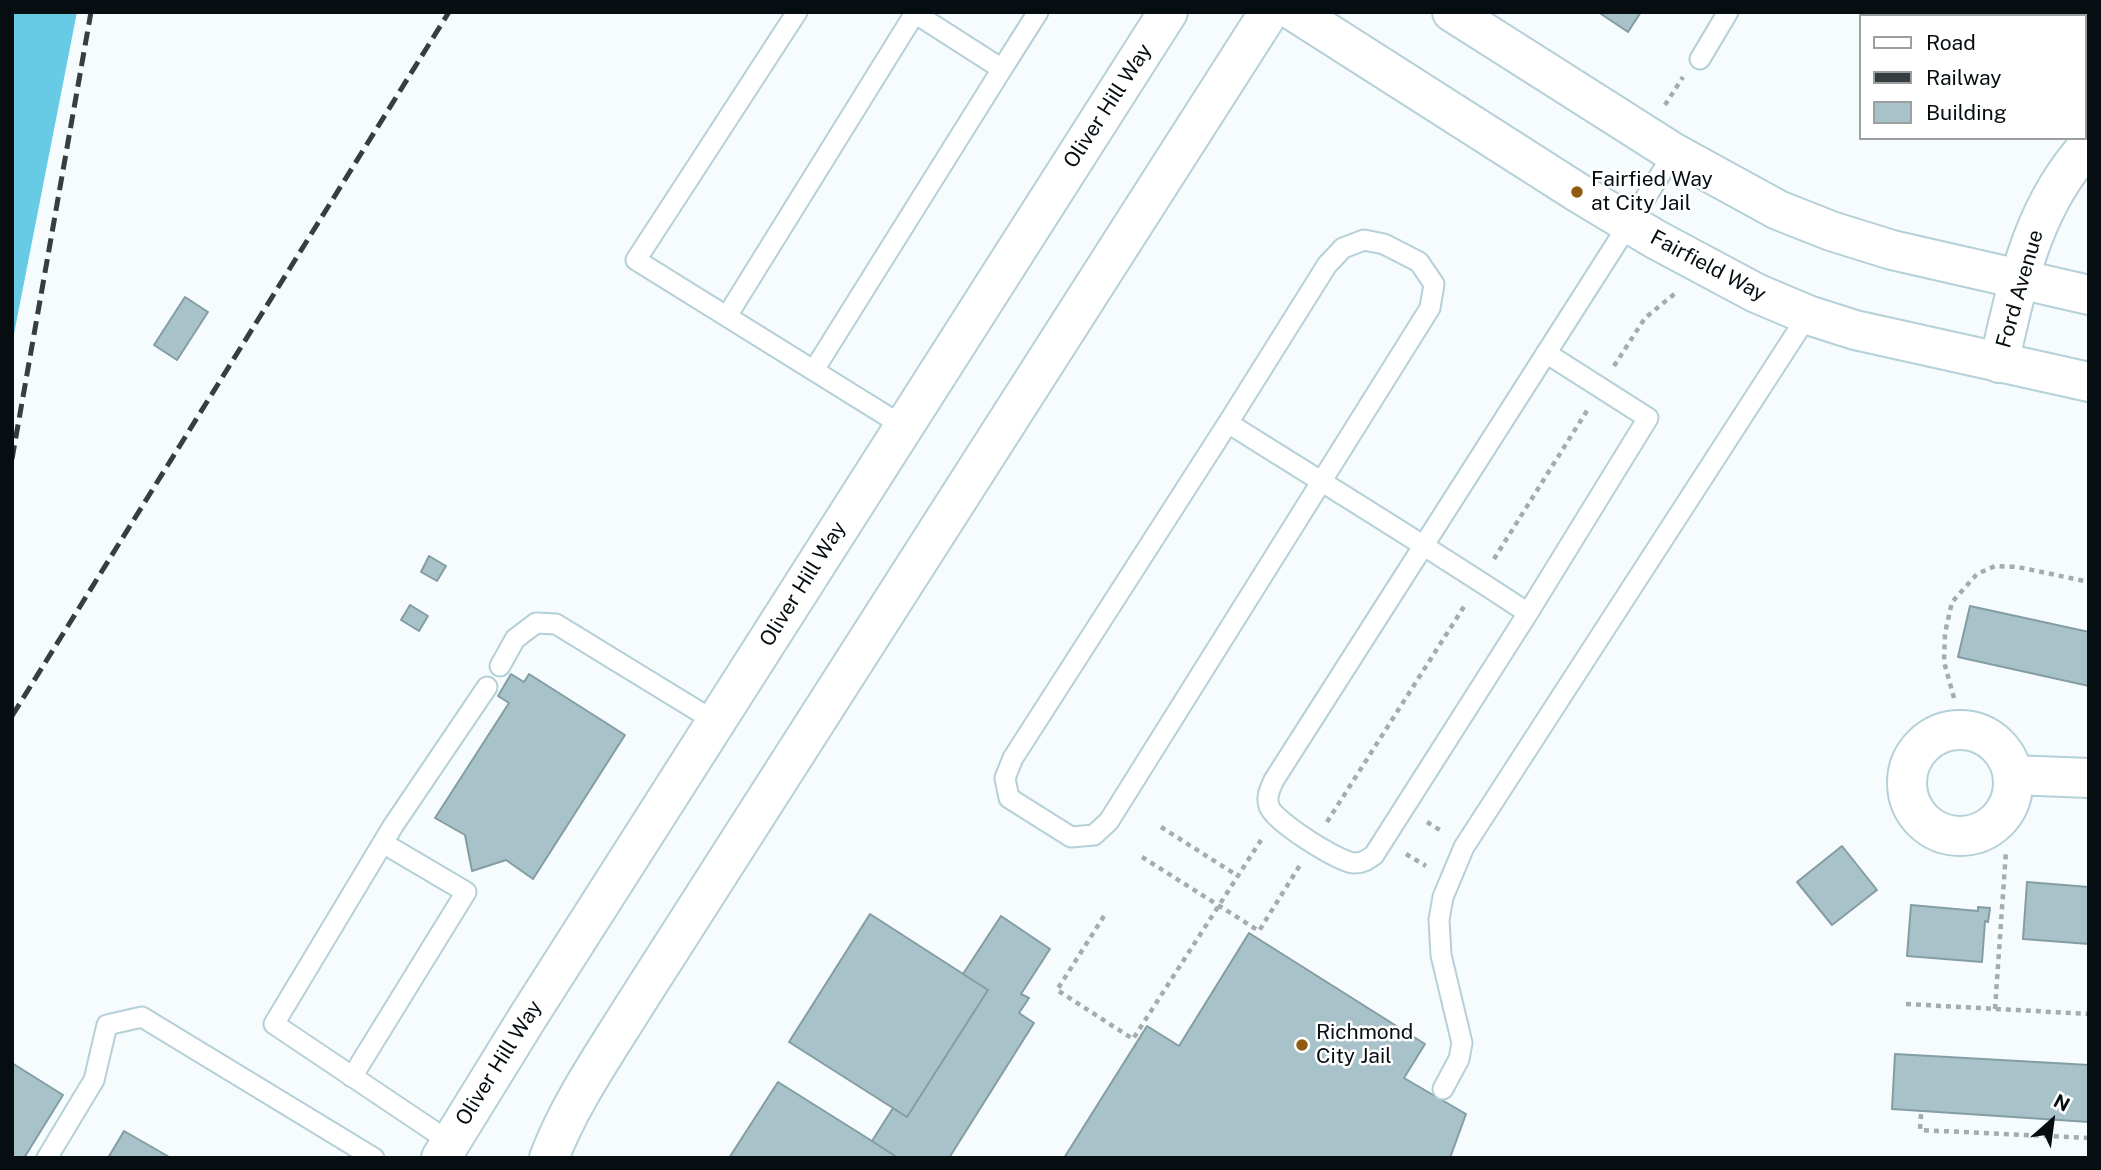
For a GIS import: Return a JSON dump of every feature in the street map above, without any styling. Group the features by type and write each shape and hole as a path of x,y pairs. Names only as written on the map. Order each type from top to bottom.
{"main road":[{"name":"Oliver Hill Way","path":"445,1150 1168,12"},
{"path":"549,1158 587,1081 636,1003 1269,12"},
{"name":"Fairfield Way","path":"1295,12 1629,223 1745,288 1808,315 1855,330 2089,382"},
{"path":"1452,12 1674,153 1778,210 1831,231 1892,250 2089,295"},
{"name":"Ford Avenue","path":"1999,363 2019,279 2038,223 2052,197 2088,146"},
{"path":"2013,775 2089,778"}],"lane":[{"path":"797,12 636,260 903,426"},
{"path":"814,370 1038,12"},
{"path":"1700,59 1728,12"},
{"path":"727,316 914,13 1002,69"},
{"path":"1546,353 1648,418 1374,855 1365,862 1352,863 1338,858 1277,819 1269,809 1268,795 1274,780 1546,353 1674,153"},
{"path":"1364,240 1384,244 1419,262 1434,284 1430,308 1109,821 1094,835 1071,837 1009,798 1005,778 1013,758 1228,422 1327,265 1343,248 1364,240"},
{"path":"1443,1089 1459,1059 1462,1043 1441,955 1439,920 1443,897 1453,870 1464,847 1808,315"},
{"path":"1228,422 1528,613"},
{"path":"499,666 515,639 536,624 556,624 716,722"},
{"path":"445,1150 352,1077 274,1024 383,843 487,687"},
{"path":"352,1077 466,891 383,843"},
{"path":"47,1158 94,1080 107,1026 142,1017 374,1158"}],"path":[{"path":"1663,109 1681,81"},
{"path":"1612,370 1645,318 1671,298 1682,285"},
{"path":"1489,565 1592,404"},
{"path":"1954,698 1944,662 1945,633 1952,602 1977,574 1994,566 2018,567 2089,582"},
{"path":"1322,828 1469,599"},
{"path":"1421,818 1447,834"},
{"path":"1161,827 1238,876"},
{"path":"1104,916 1057,990 1133,1039 1261,840"},
{"path":"1401,850 1426,866"},
{"path":"1995,1009 2006,850"},
{"path":"1142,857 1259,931 1300,865"},
{"path":"1906,1004 2089,1014"},
{"path":"1921,1114 1920,1130 2089,1139"}],"shaded area":[{"path":"12,12 77,12 12,344"}],"building":[{"path":"1598,12 1641,12 1628,32"},
{"path":"185,297 208,312 177,360 154,345"},
{"path":"429,556 446,566 437,581 421,572"},
{"path":"410,605 428,616 419,631 401,620"},
{"path":"1970,606 2089,632 2089,686 1958,657"},
{"path":"511,674 524,682 529,674 625,735 533,879 506,860 472,871 465,835 435,818 509,703 498,696"},
{"path":"1842,846 1877,890 1832,925 1797,882"},
{"path":"2027,882 2089,887 2089,944 2023,939"},
{"path":"1911,905 1978,911 1978,907 1990,908 1988,922 1985,921 1982,962 1907,956"},
{"path":"870,914 988,990 907,1117 789,1042"},
{"path":"1001,916 1050,949 1021,994 1029,998 1019,1013 1034,1023 949,1158 898,1158 872,1141 893,1108 907,1117 988,990 963,974"},
{"name":"Richmond City Jail","path":"1249,933 1425,1044 1404,1078 1466,1114 1450,1158 1064,1158 1147,1026 1179,1046"},
{"path":"1895,1054 2089,1065 2089,1122 1892,1109"},
{"path":"12,1063 63,1095 24,1158 12,1158"},
{"path":"778,1082 872,1141 898,1158 729,1158"},
{"path":"124,1131 171,1158 108,1158"}],"railway":[{"path":"12,459 91,12"},
{"path":"12,716 449,12"}],"place":[{"name":"Fairfied Way at City Jail","path":"1577,192"},
{"name":"Richmond City Jail","path":"1302,1045"}]}
